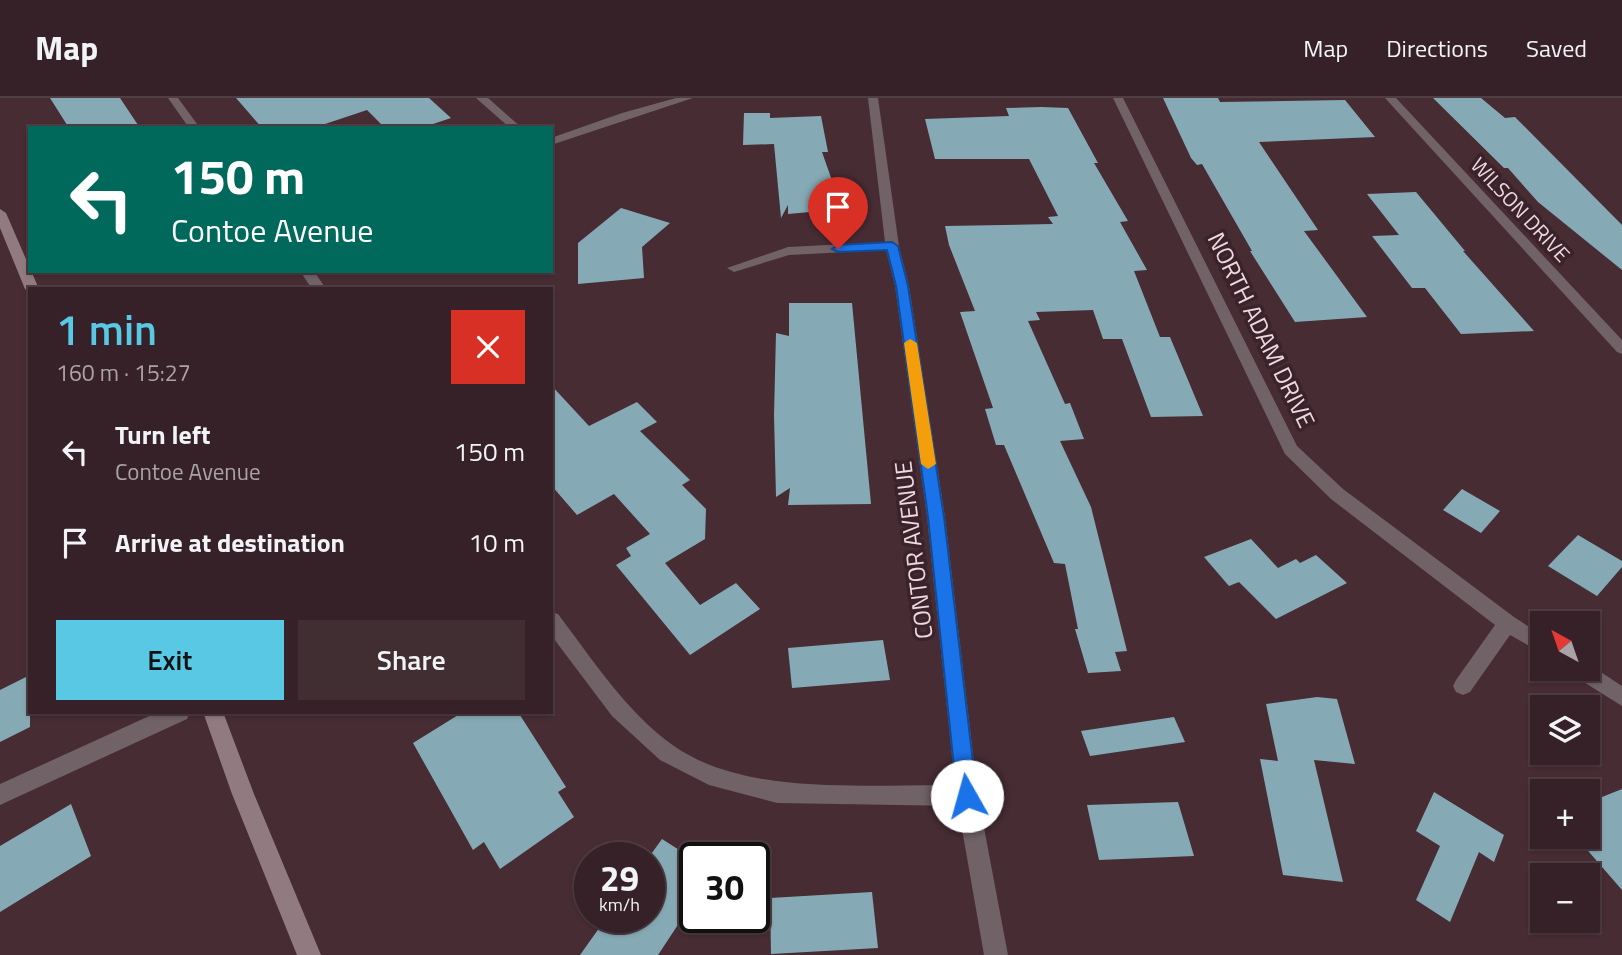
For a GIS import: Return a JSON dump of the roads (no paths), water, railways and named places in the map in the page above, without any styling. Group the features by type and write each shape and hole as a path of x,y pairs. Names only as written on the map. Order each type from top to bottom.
{"main road":[{"path":"2,222 31,287"},
{"path":"214,714 243,794 309,955"}],"street":[{"path":"173,98 194,126"},
{"path":"481,98 515,126"},
{"path":"553,141 626,115 688,98"},
{"name":"CONTOR AVENUE","path":"873,98 892,246 902,286 936,517 967,796 996,955"},
{"name":"NORTH ADAM DRIVE","path":"1118,98 1291,450 1337,495 1530,637"},
{"name":"WILSON DRIVE","path":"1390,98 1622,349"},
{"path":"734,268 788,251 892,246"},
{"path":"553,623 620,709 667,753 717,778 777,793 967,796"},
{"path":"1464,685 1507,623"},
{"path":"1598,681 1622,697"},
{"path":"0,796 176,714"}]}
